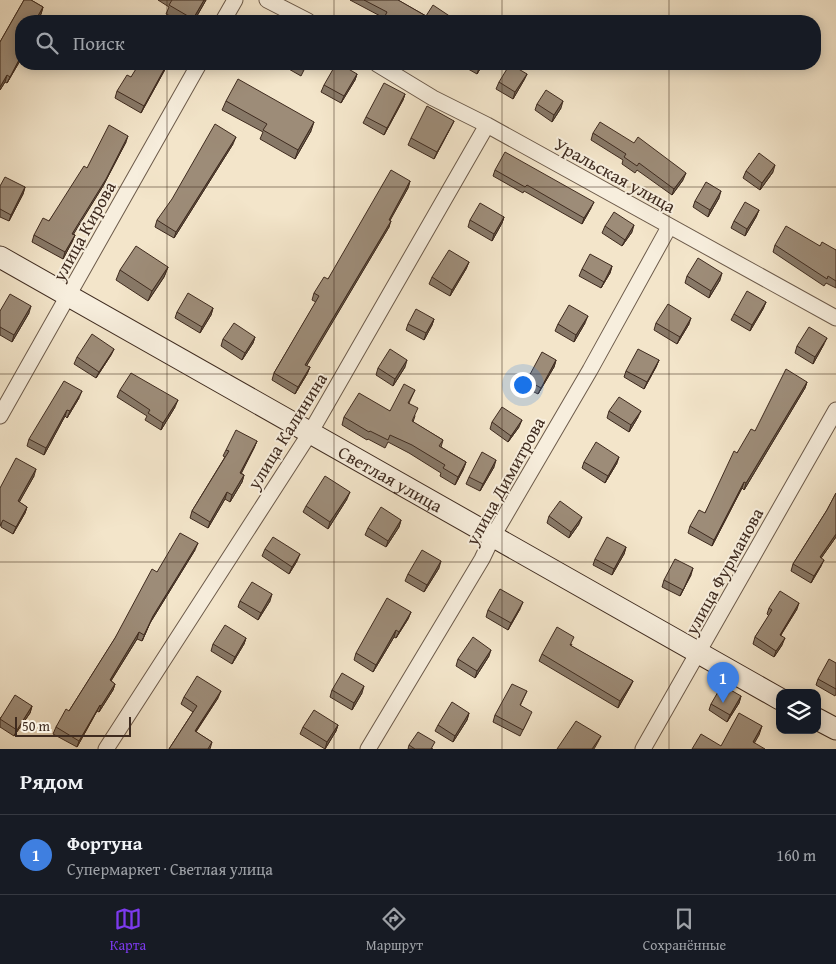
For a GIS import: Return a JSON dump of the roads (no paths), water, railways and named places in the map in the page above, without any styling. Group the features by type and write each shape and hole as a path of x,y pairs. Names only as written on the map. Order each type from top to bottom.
{"main road":[{"name":"Светлая улица","path":"0,257 776,697"},
{"path":"821,721 836,729"}],"street":[{"path":"226,15 234,0"},
{"path":"267,0 296,15"},
{"name":"улица Кирова","path":"0,416 196,70"},
{"name":"Уральская улица","path":"386,70 432,98 487,125 668,227 836,318"},
{"name":"улица Калинина","path":"106,749 310,433 487,125"},
{"name":"улица Димитрова","path":"368,749 482,559 493,536 590,370 668,227"},
{"name":"улица Фурманова","path":"643,749 836,410"}],"place":[{"name":"Фортуна","path":"723,703"}]}
